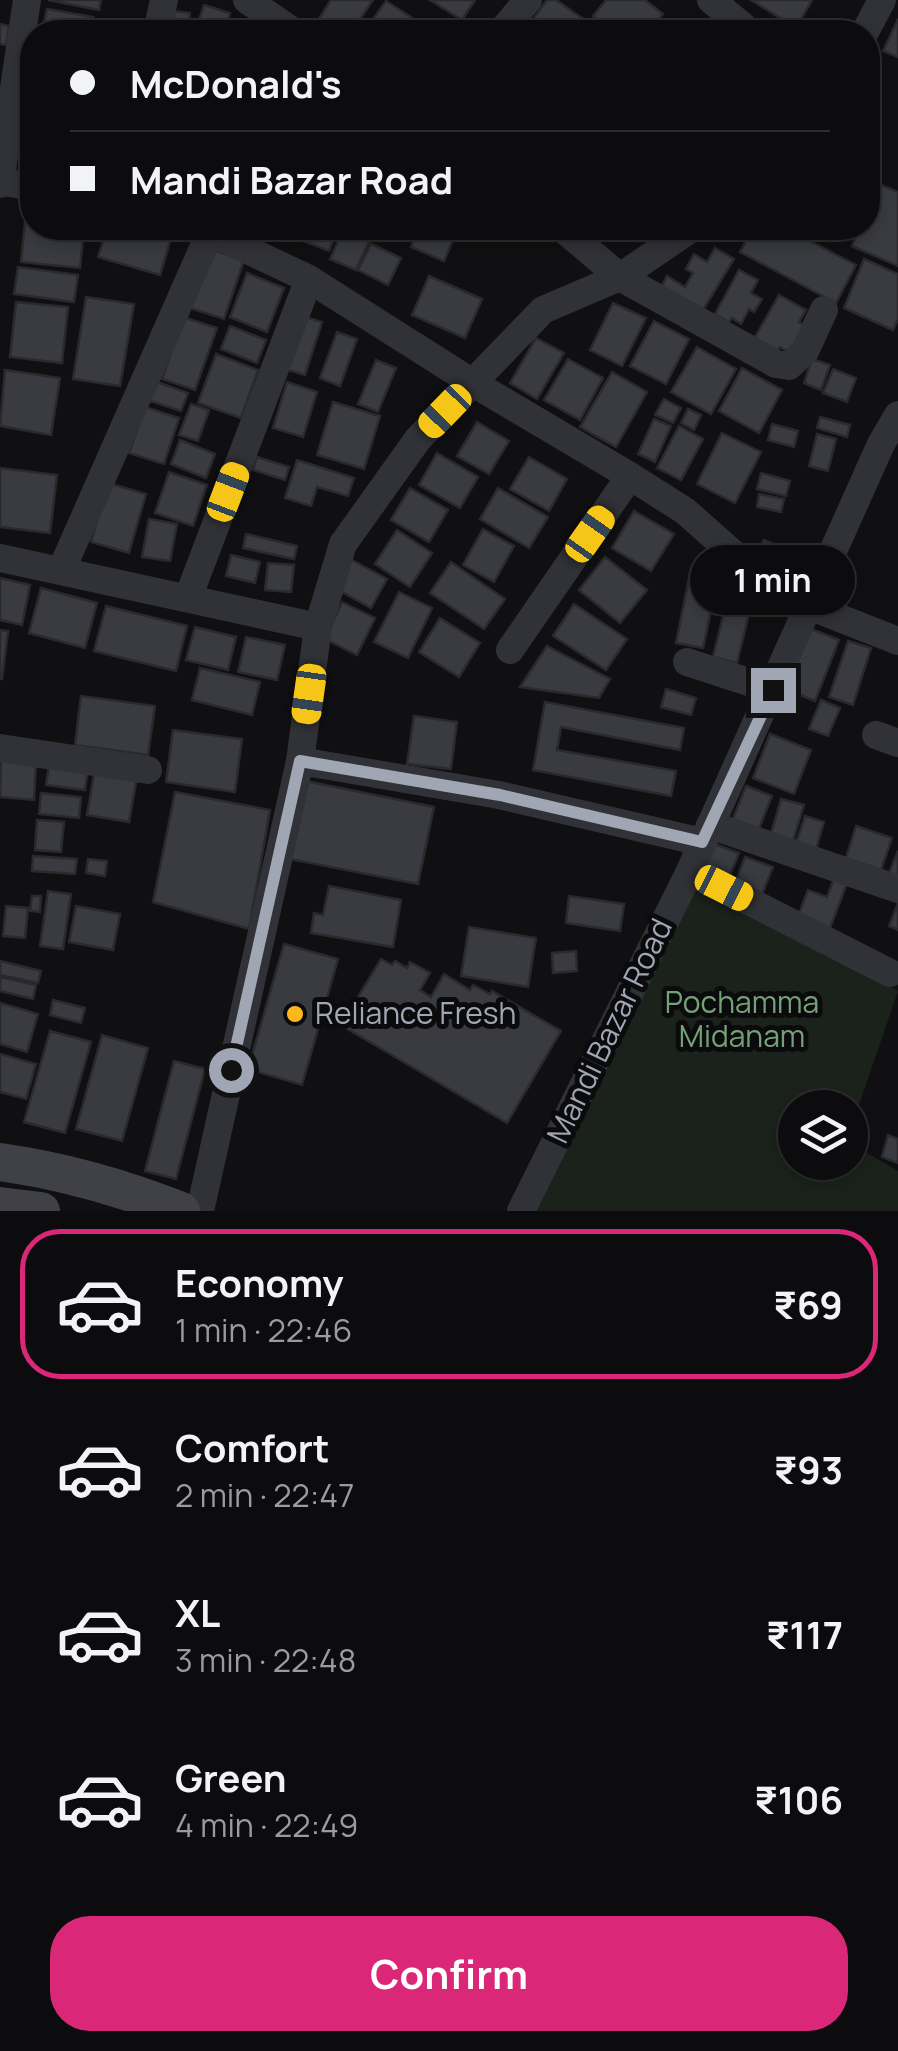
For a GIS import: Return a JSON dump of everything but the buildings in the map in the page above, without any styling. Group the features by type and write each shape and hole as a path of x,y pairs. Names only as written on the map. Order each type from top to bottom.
{"main road":[{"path":"0,1162 57,1170 122,1188 181,1211"},
{"path":"0,1206 41,1211"}],"street":[{"path":"249,0 276,20"},
{"path":"511,20 528,0"},
{"path":"712,0 734,20"},
{"path":"0,183 20,47"},
{"path":"61,570 203,240"},
{"path":"231,240 309,280 630,476 714,534 742,565 809,606 898,641"},
{"path":"579,240 620,277 776,364 790,366 800,359 824,310"},
{"path":"200,1211 300,761 318,628 343,544 418,439 543,310 620,277 674,240"},
{"path":"188,598 309,280"},
{"name":"Mandi Bazar Road","path":"521,1211 690,870 881,444 898,414"},
{"path":"510,650 630,476"},
{"path":"0,558 318,628"},
{"path":"687,662 773,690"},
{"path":"0,748 148,770"},
{"path":"300,761 706,834 898,889"},
{"path":"690,870 890,973"}],"green space":[{"name":"Pochamma Midanam","path":"700,878 898,991 864,1090 778,1090 778,1180 868,1180 868,1154 898,1171 898,1211 532,1211"}],"place":[{"name":"Reliance Fresh","path":"295,1014"}],"route":[{"path":"231,1070 300,761 500,795 702,842 773,690"}]}
